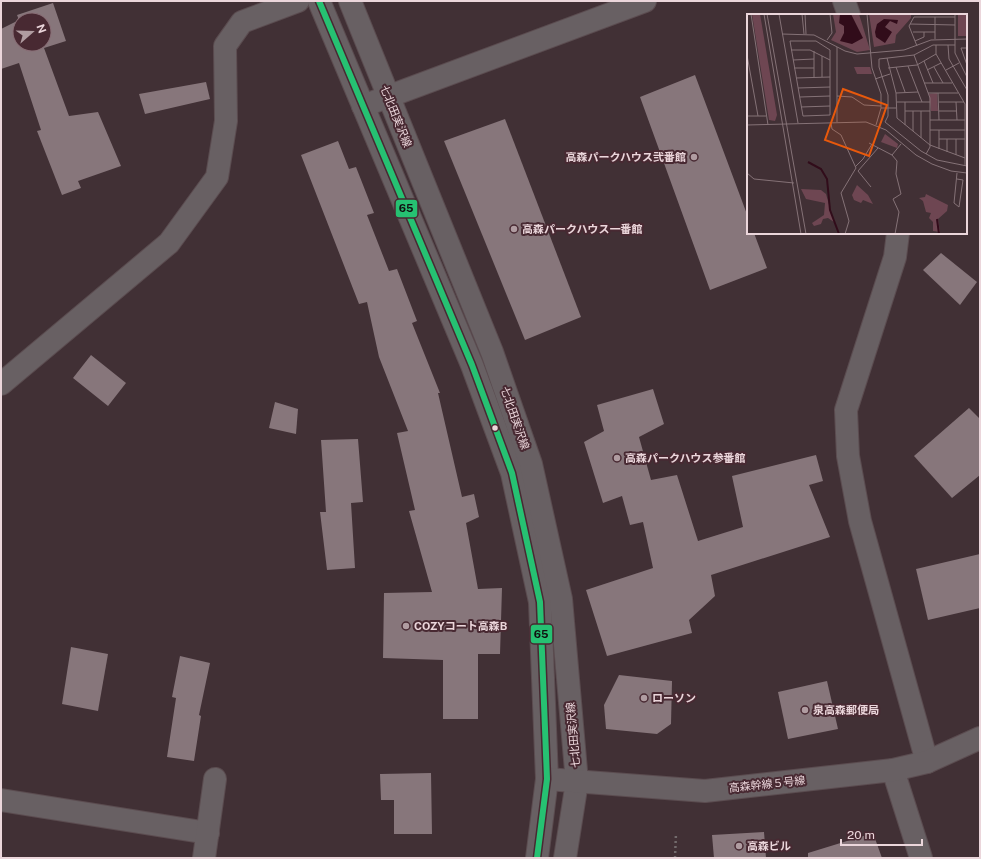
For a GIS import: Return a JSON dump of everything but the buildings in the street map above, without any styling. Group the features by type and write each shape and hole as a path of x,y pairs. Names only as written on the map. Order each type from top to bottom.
{"street":[{"path":"1,384 169,244 217,177 226,121 224,46 242,22 298,1"},
{"path":"319,1 472,365 512,473 540,602 547,779 537,858"},
{"name":"七北田実沢線","path":"350,1 492,352 531,464 560,599 577,782 565,858"},
{"path":"363,106 646,1"},
{"path":"844,1 849,14"},
{"path":"898,234 895,257 846,410 848,456 860,521 927,762"},
{"name":"高森幹線５号線","path":"547,779 705,791 893,770 927,762 980,738"},
{"path":"893,770 921,858"},
{"path":"204,858 215,779"},
{"path":"1,800 208,833"}],"path":[{"path":"676,833 676,858"}],"transit line":[{"name":"65","path":"319,1 472,365 512,473 540,602 547,779 537,858"}],"place":[{"name":"高森パークハウス弐番館","path":"694,157"},
{"name":"高森パークハウス一番館","path":"514,229"},
{"name":"高森パークハウス参番館","path":"617,458"},
{"name":"COZYコート高森B","path":"406,626"},
{"name":"ローソン","path":"644,698"},
{"name":"泉高森郵便局","path":"805,710"},
{"name":"高森ビル","path":"739,846"}]}
